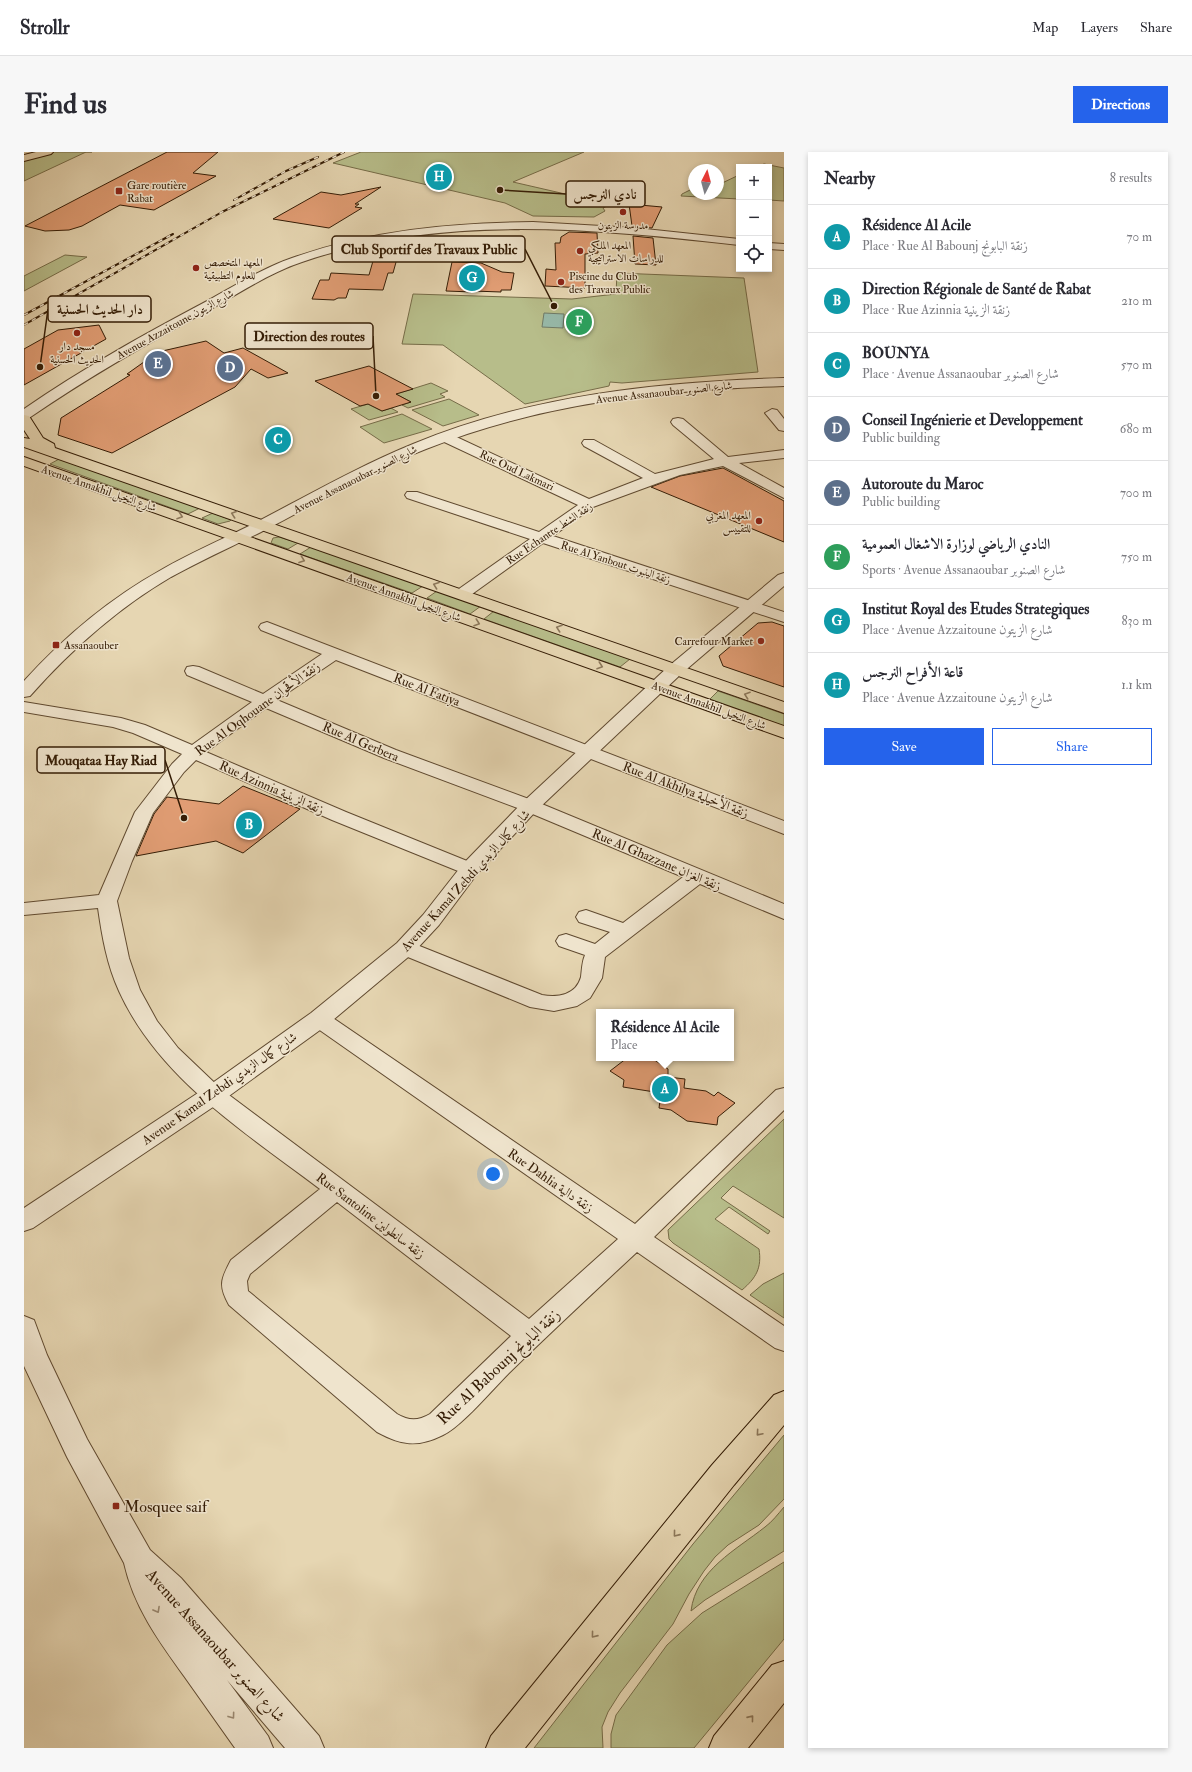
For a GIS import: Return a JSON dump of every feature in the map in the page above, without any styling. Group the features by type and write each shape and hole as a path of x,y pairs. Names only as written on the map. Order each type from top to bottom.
{"main road":[{"path":"24,154 34,152"},
{"path":"24,158 48,152"},
{"path":"24,419 38,441 62,454"},
{"name":"Avenue Annakhil شارع النخيل","path":"24,442 264,524 784,708"},
{"name":"Avenue Annakhil شارع النخيل","path":"29,464 784,732"},
{"path":"503,1748 723,1475 784,1404"},
{"path":"726,1748 784,1677"}],"street":[{"name":"Avenue Azzaitoune شارع الزيتون","path":"24,415 64,388 171,325 250,282 296,261 353,244 445,229 545,224 607,228 736,242"},
{"path":"772,246 784,248"},
{"name":"Avenue Assanaoubar شارع الصنوبر","path":"24,692 59,655 83,633 132,595 153,581 377,465 445,437 520,414 597,399 702,386 784,382"},
{"path":"772,413 784,427"},
{"path":"678,422 725,461 784,494"},
{"name":"Rue Oud Lakmari","path":"445,437 588,504"},
{"path":"589,443 654,479"},
{"name":"Rue Echantte زنقة الشنط","path":"462,594 588,504 654,479 725,461 784,454"},
{"name":"Rue Al Yanbout زنقة الينبوت","path":"412,496 784,617"},
{"name":"Avenue Kamal Zebdi شارع كمال الزبدي","path":"24,1221 213,1095 318,1019 405,948 431,920 470,869 530,806 657,686 752,607 784,578"},
{"name":"Rue Al Fatiya","path":"267,627 587,751"},
{"name":"Rue Al Oqhouane زنقة الأقحوان","path":"213,1095 170,1054 144,1018 129,990 118,958 111,929 107,901 122,861 144,812 158,792 194,752 264,701 334,654"},
{"name":"Rue Al Gerbera","path":"194,671 390,754 530,806"},
{"name":"Rue Azinnia زنقة الزينية","path":"24,707 115,722 139,729 339,816 470,869"},
{"name":"Rue Al Akhilya زنقة الأخيلية","path":"587,751 784,828"},
{"name":"Rue Al Ghazzane زنقة الغزان","path":"530,806 784,912"},
{"path":"405,948 538,1002 561,1005 582,994 590,978 593,958 598,952 698,876"},
{"path":"24,909 107,901"},
{"path":"586,917 627,931"},
{"path":"566,941 598,952"},
{"name":"Rue Dahlia زنقة دالية","path":"318,1019 784,1340"},
{"name":"Rue Santoline زنقة سانطولين","path":"213,1095 530,1336"},
{"name":"Rue Al Babounj زنقة البابونج","path":"337,1189 240,1267 235,1276 233,1285 236,1294 242,1302 387,1423 399,1430 413,1433 428,1430 440,1423 784,1096"},
{"name":"Avenue Assanaoubar شارع الصنوبر","path":"24,1328 33,1355 77,1448 139,1560 149,1594 163,1620 256,1748"},
{"name":"Avenue Assanaoubar شارع الصنوبر","path":"139,1560 170,1589 308,1748"}],"green space":[{"path":"54,152 86,152 24,181 24,160"},
{"path":"361,152 584,152 513,182 587,199 584,204 607,206 603,208 605,211 594,217 533,216 505,203 333,163"},
{"path":"772,166 784,168 784,201 772,200"},
{"path":"736,176 736,199 724,198 724,182"},
{"path":"688,191 688,196 681,196"},
{"path":"65,255 87,257 24,291 24,276"},
{"path":"617,273 744,278 758,372 622,383 610,382 609,386 525,404 443,345 402,344 413,294 572,299 616,294"},
{"path":"431,383 448,391 440,394 445,397 408,408 402,405 411,402 396,394"},
{"path":"449,399 479,415 443,426 412,410"},
{"path":"368,404 382,411 391,408 398,412 369,420 351,409"},
{"path":"402,414 432,429 384,443 360,427"},
{"path":"61,458 200,508 188,514 50,464"},
{"path":"213,513 231,520 218,524 202,518"},
{"path":"279,537 298,543 288,549 271,543 273,538"},
{"path":"311,547 423,586 412,593 300,554"},
{"path":"437,591 481,606 470,614 427,598"},
{"path":"494,611 630,659 620,667 484,619"},
{"path":"718,691 784,714 784,726 709,700"},
{"path":"784,1119 784,1218 733,1186 721,1198 770,1231 768,1234 729,1207 715,1219 759,1249 760,1262 757,1272 742,1290 673,1243 669,1239 668,1230"},
{"path":"784,1273 784,1318 750,1295 763,1284"},
{"path":"784,1435 784,1499 759,1525 728,1545 715,1557 704,1571 689,1594 673,1624 620,1693 608,1712 602,1727 603,1748 534,1748 693,1544"},
{"path":"784,1507 784,1551 705,1600 691,1611 694,1597 709,1572 730,1553 768,1525"},
{"path":"784,1562 784,1639 694,1748 611,1748 611,1734 616,1715 667,1645 702,1613"}],"shaded area":[{"path":"544,313 564,314 563,328 542,327"}],"building":[{"name":"Gare routière Rabat","path":"167,152 218,152 193,173 216,176 154,210 120,205 82,226 69,230 45,231 25,226"},
{"path":"381,187 355,204 359,204 355,207 362,208 329,228 273,219 321,192 341,195"},
{"path":"629,204 662,207 652,228 632,226"},
{"path":"569,232 597,233 598,253 585,254 585,288 545,286 546,269 556,270 555,243 560,243 561,237"},
{"path":"633,236 653,238 656,265 635,264"},
{"path":"375,254 398,255 393,273 388,273 383,290 349,289 346,298 338,298 334,300 312,299 320,280 329,280 331,273 369,275"},
{"path":"452,262 481,263 502,272 514,273 511,290 501,290 501,292 446,291"},
{"path":"99,325 106,339 24,385 24,349 58,330"},
{"path":"206,341 224,353 243,348 288,373 268,378 251,369 235,387 112,453 58,435 61,418 130,375 127,374 158,352"},
{"path":"369,366 413,389 396,394 411,402 382,411 368,404 360,406 315,381"},
{"name":"المعهد المغربي للتقييس","path":"723,468 784,501 784,542 651,487 680,476"},
{"name":"Carrefour Market","path":"772,622 784,626 784,687 723,666 719,656 758,623"},
{"path":"243,786 300,809 243,853 216,841 136,856 154,814 167,797 219,804"},
{"path":"623,1061 656,1061 668,1069 668,1077 685,1079 684,1088 706,1091 714,1096 718,1092 735,1103 718,1117 717,1125 687,1121 671,1110 659,1108 661,1093 623,1087 624,1080 610,1071"}],"railway":[{"path":"24,325 222,212 344,152"},
{"path":"234,200 286,171 318,157"},
{"path":"24,315 173,234"}],"place":[{"name":"قاعة الأفراح النرجس","path":"439,177"},
{"name":"نادي النرجس","path":"500,190"},
{"name":"Gare routière Rabat","path":"119,191"},
{"name":"مدرسة الزيتون","path":"623,212"},
{"name":"المعهد الملكي للدراسات الاستراتيجية","path":"580,251"},
{"name":"المعهد المتخصص للعلوم التطبيقية","path":"196,268"},
{"name":"Institut Royal des Etudes Strategiques","path":"472,278"},
{"name":"Piscine du Club des Travaux Public","path":"561,282"},
{"name":"Club Sportif des Travaux Public","path":"554,306"},
{"name":"النادي الرياضي لوزارة الاشغال العمومية","path":"579,322"},
{"name":"مسجد دار الحديث الحسنية","path":"77,333"},
{"name":"Autoroute du Maroc","path":"158,364"},
{"name":"دار الحديث الحسنية","path":"40,367"},
{"name":"Conseil Ingénierie et Developpement","path":"230,368"},
{"name":"Direction des routes","path":"376,396"},
{"name":"BOUNYA","path":"278,440"},
{"name":"المعهد المغربي للتقييس","path":"759,521"},
{"name":"Carrefour Market","path":"761,641"},
{"name":"Assanaouber","path":"56,645"},
{"name":"Mouqataa Hay Riad","path":"184,818"},
{"name":"Direction Régionale de Santé de Rabat","path":"249,825"},
{"name":"Résidence Al Acile","path":"665,1089"},
{"name":"Mosquee saif","path":"116,1506"}]}
